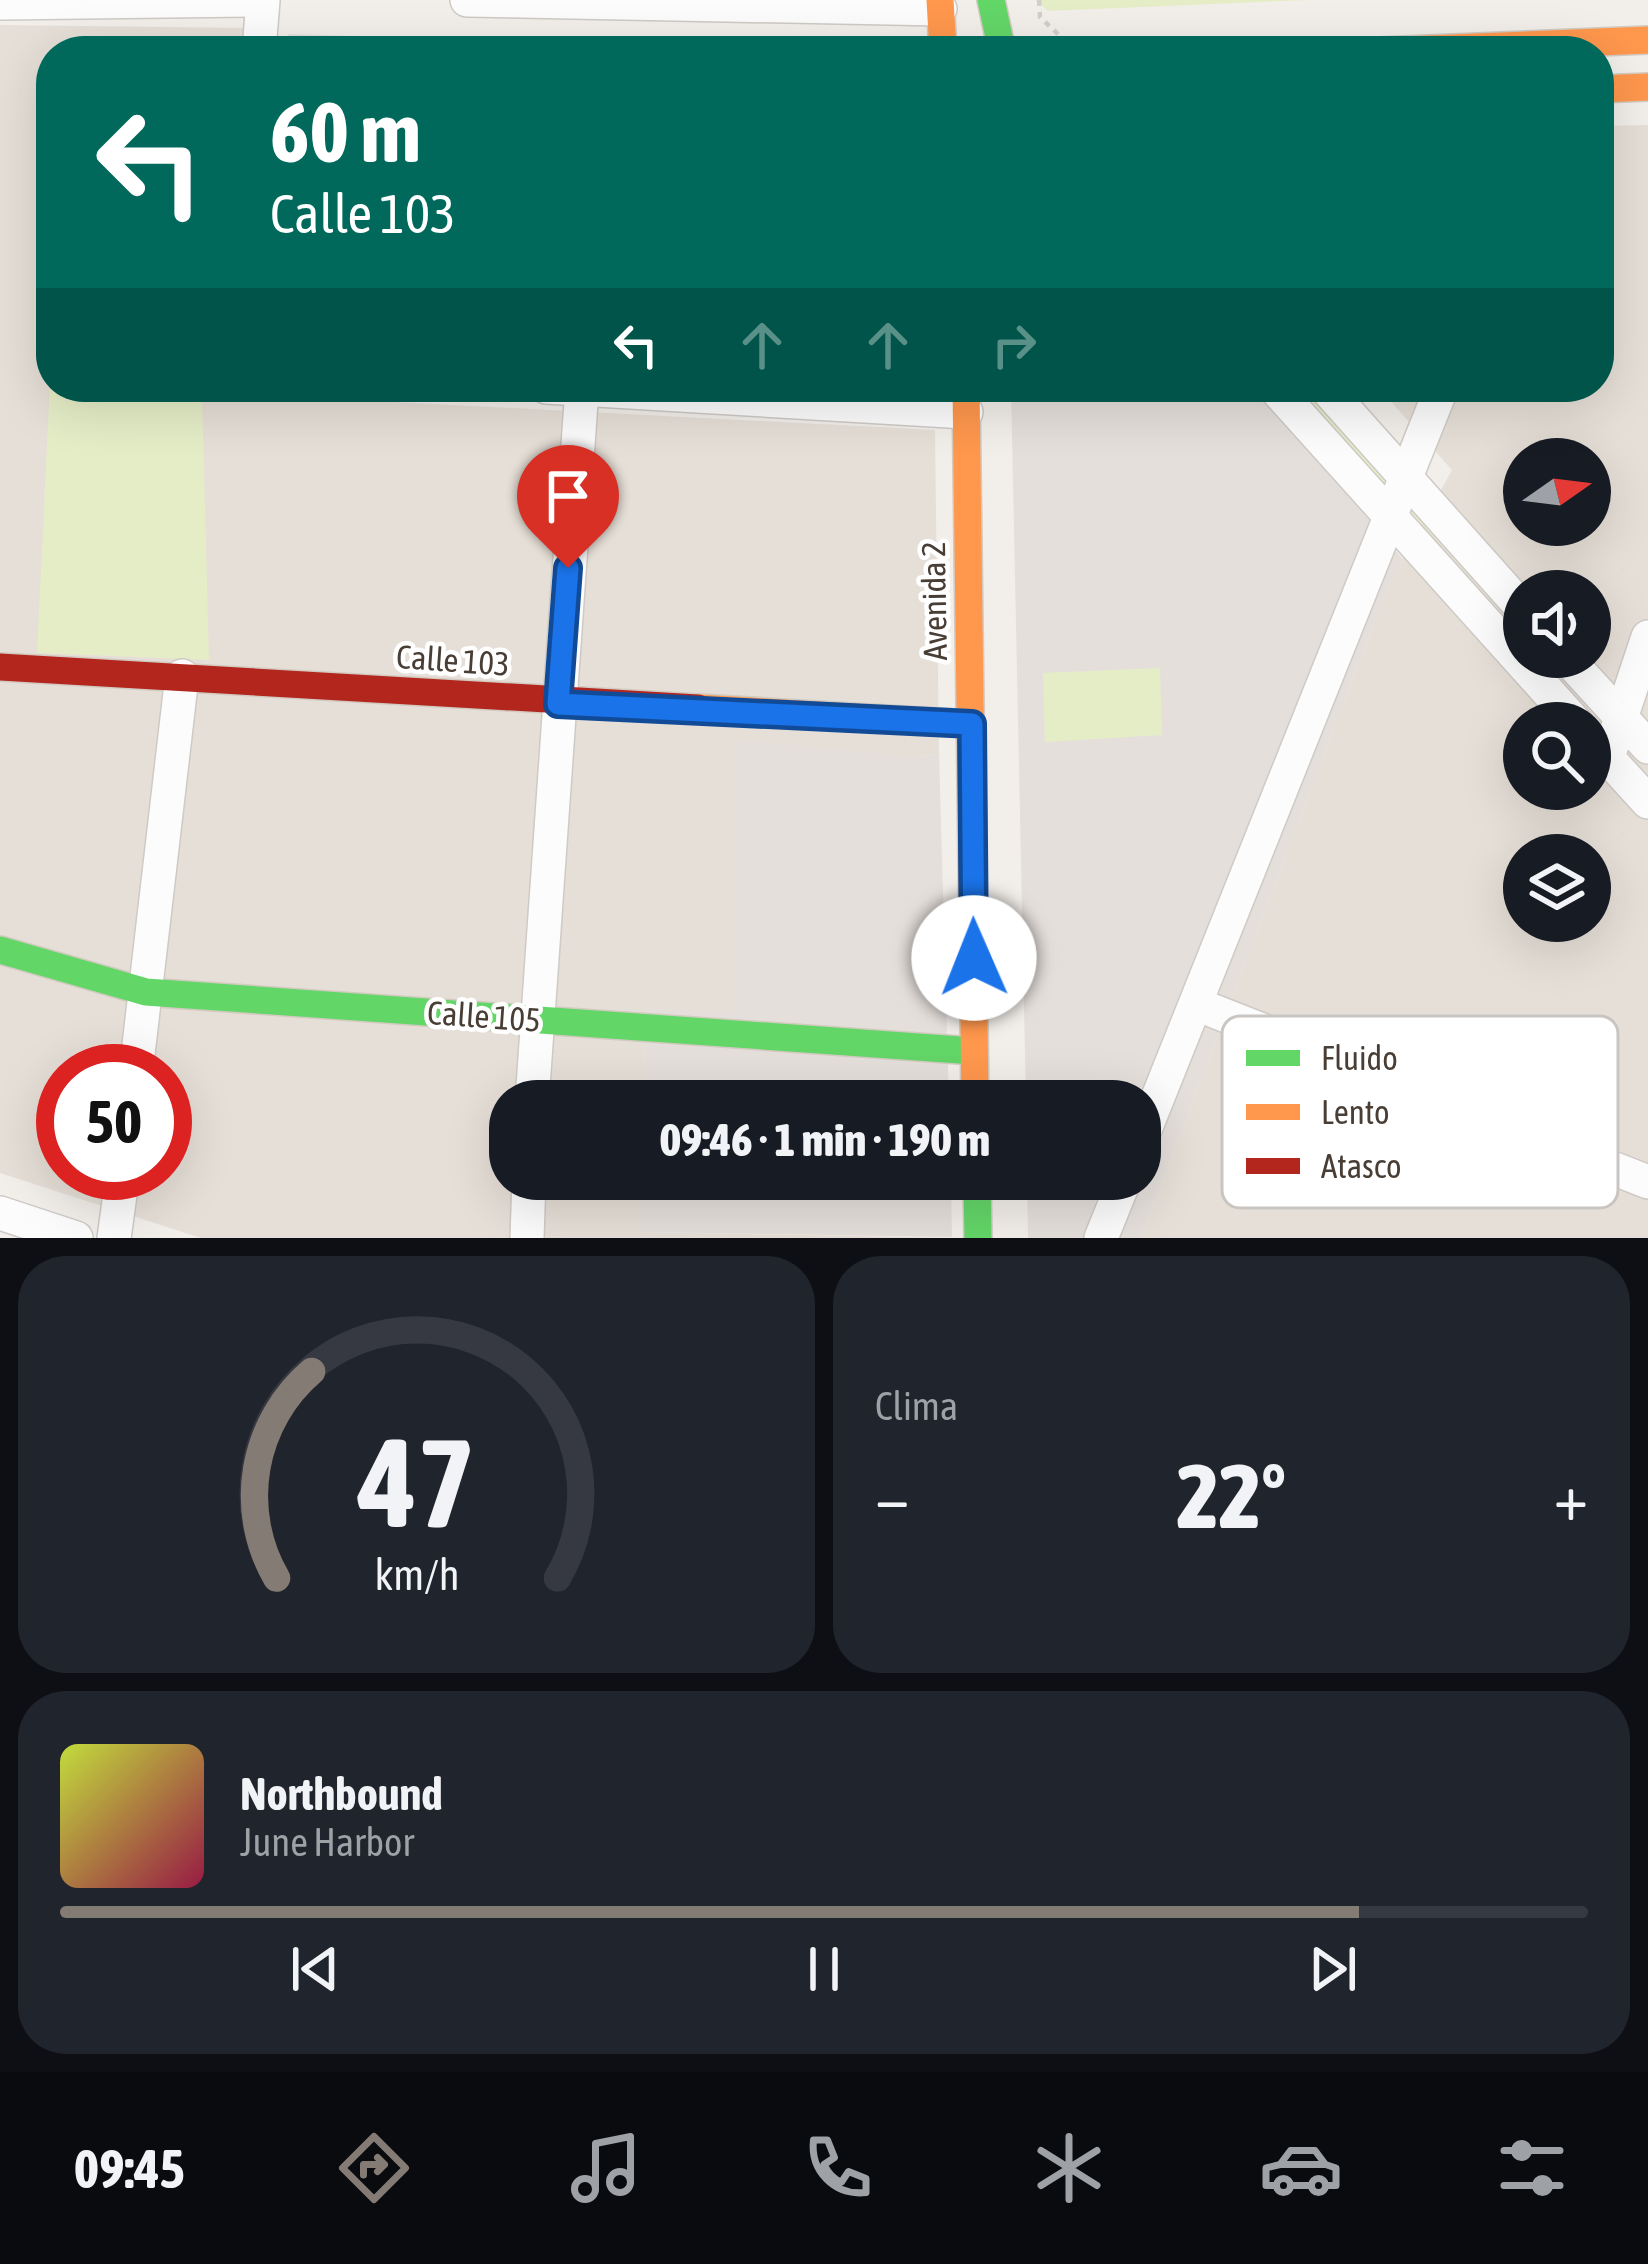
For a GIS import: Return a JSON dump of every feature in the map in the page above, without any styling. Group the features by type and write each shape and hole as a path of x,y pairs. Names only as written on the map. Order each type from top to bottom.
{"street":[{"path":"0,3 251,0"},
{"path":"260,36 263,0"},
{"path":"466,0 940,4 942,36"},
{"path":"991,0 998,36"},
{"path":"1614,43 1648,40"},
{"path":"1614,88 1648,87"},
{"path":"533,1080 582,402"},
{"name":"Avenida 2","path":"966,402 975,1080"},
{"path":"1287,402 1557,702"},
{"path":"1338,402 1503,587"},
{"path":"1161,1090 1435,402"},
{"path":"1611,727 1648,637"},
{"name":"Calle 103","path":"0,667 558,704 972,724"},
{"path":"139,1044 182,676"},
{"path":"1585,678 1648,747"},
{"path":"1611,761 1648,802"},
{"name":"Calle 105","path":"0,950 146,992 974,1051"},
{"path":"1196,1004 1226,1016"},
{"path":"1618,1170 1648,1182"},
{"path":"114,1238 119,1200"},
{"path":"527,1238 528,1200"},
{"path":"977,1200 978,1238"},
{"path":"1100,1238 1116,1200"},
{"path":"0,1213 76,1238"}],"path":[{"path":"1039,0 1040,17 1060,36"}],"shaded area":[{"path":"0,25 248,28 247,36 36,36 36,402 395,402 935,430 939,754 919,757 735,1012 645,1009 643,1080 489,1080 489,1200 640,1200 640,1232 952,1238 201,1238 83,1200 192,1200 192,1044 36,1044 36,1185 0,1173"},
{"path":"1648,125 1648,1238 1141,1238 1155,1200 1161,1200 1161,1185 1222,1024 1222,1208 1618,1208 1618,1016 1225,1016 1388,586 1452,470 1391,402 1614,402 1614,126"},
{"path":"1011,402 1267,402 1403,559 1388,586 1161,1185 1161,1080 1026,1080"},
{"path":"736,740 919,757 939,754 948,1080 643,1080 645,1009 735,1011"},
{"path":"640,1200 951,1200 952,1237 639,1232"},
{"path":"1027,1200 1155,1200 1141,1238 1028,1238"}],"green space":[{"path":"1036,0 1308,0 1048,11"},
{"path":"49,402 202,402 209,660 37,653"},
{"path":"1311,402 1329,402 1503,590 1503,613"},
{"path":"1160,668 1162,735 1045,742 1043,673"}],"traffic: fast":[{"path":"991,0 999,36"},
{"path":"0,950 146,992 974,1051"},
{"path":"977,1200 978,1238"}],"traffic: slow":[{"path":"940,0 942,36"},
{"path":"1614,41 1648,40"},
{"path":"1614,88 1648,87"},
{"path":"966,402 975,1080"},
{"path":"698,708 972,724"}],"traffic: jam":[{"path":"0,667 698,708"}],"route":[{"path":"568,568 558,704 972,724 974,958"}]}
